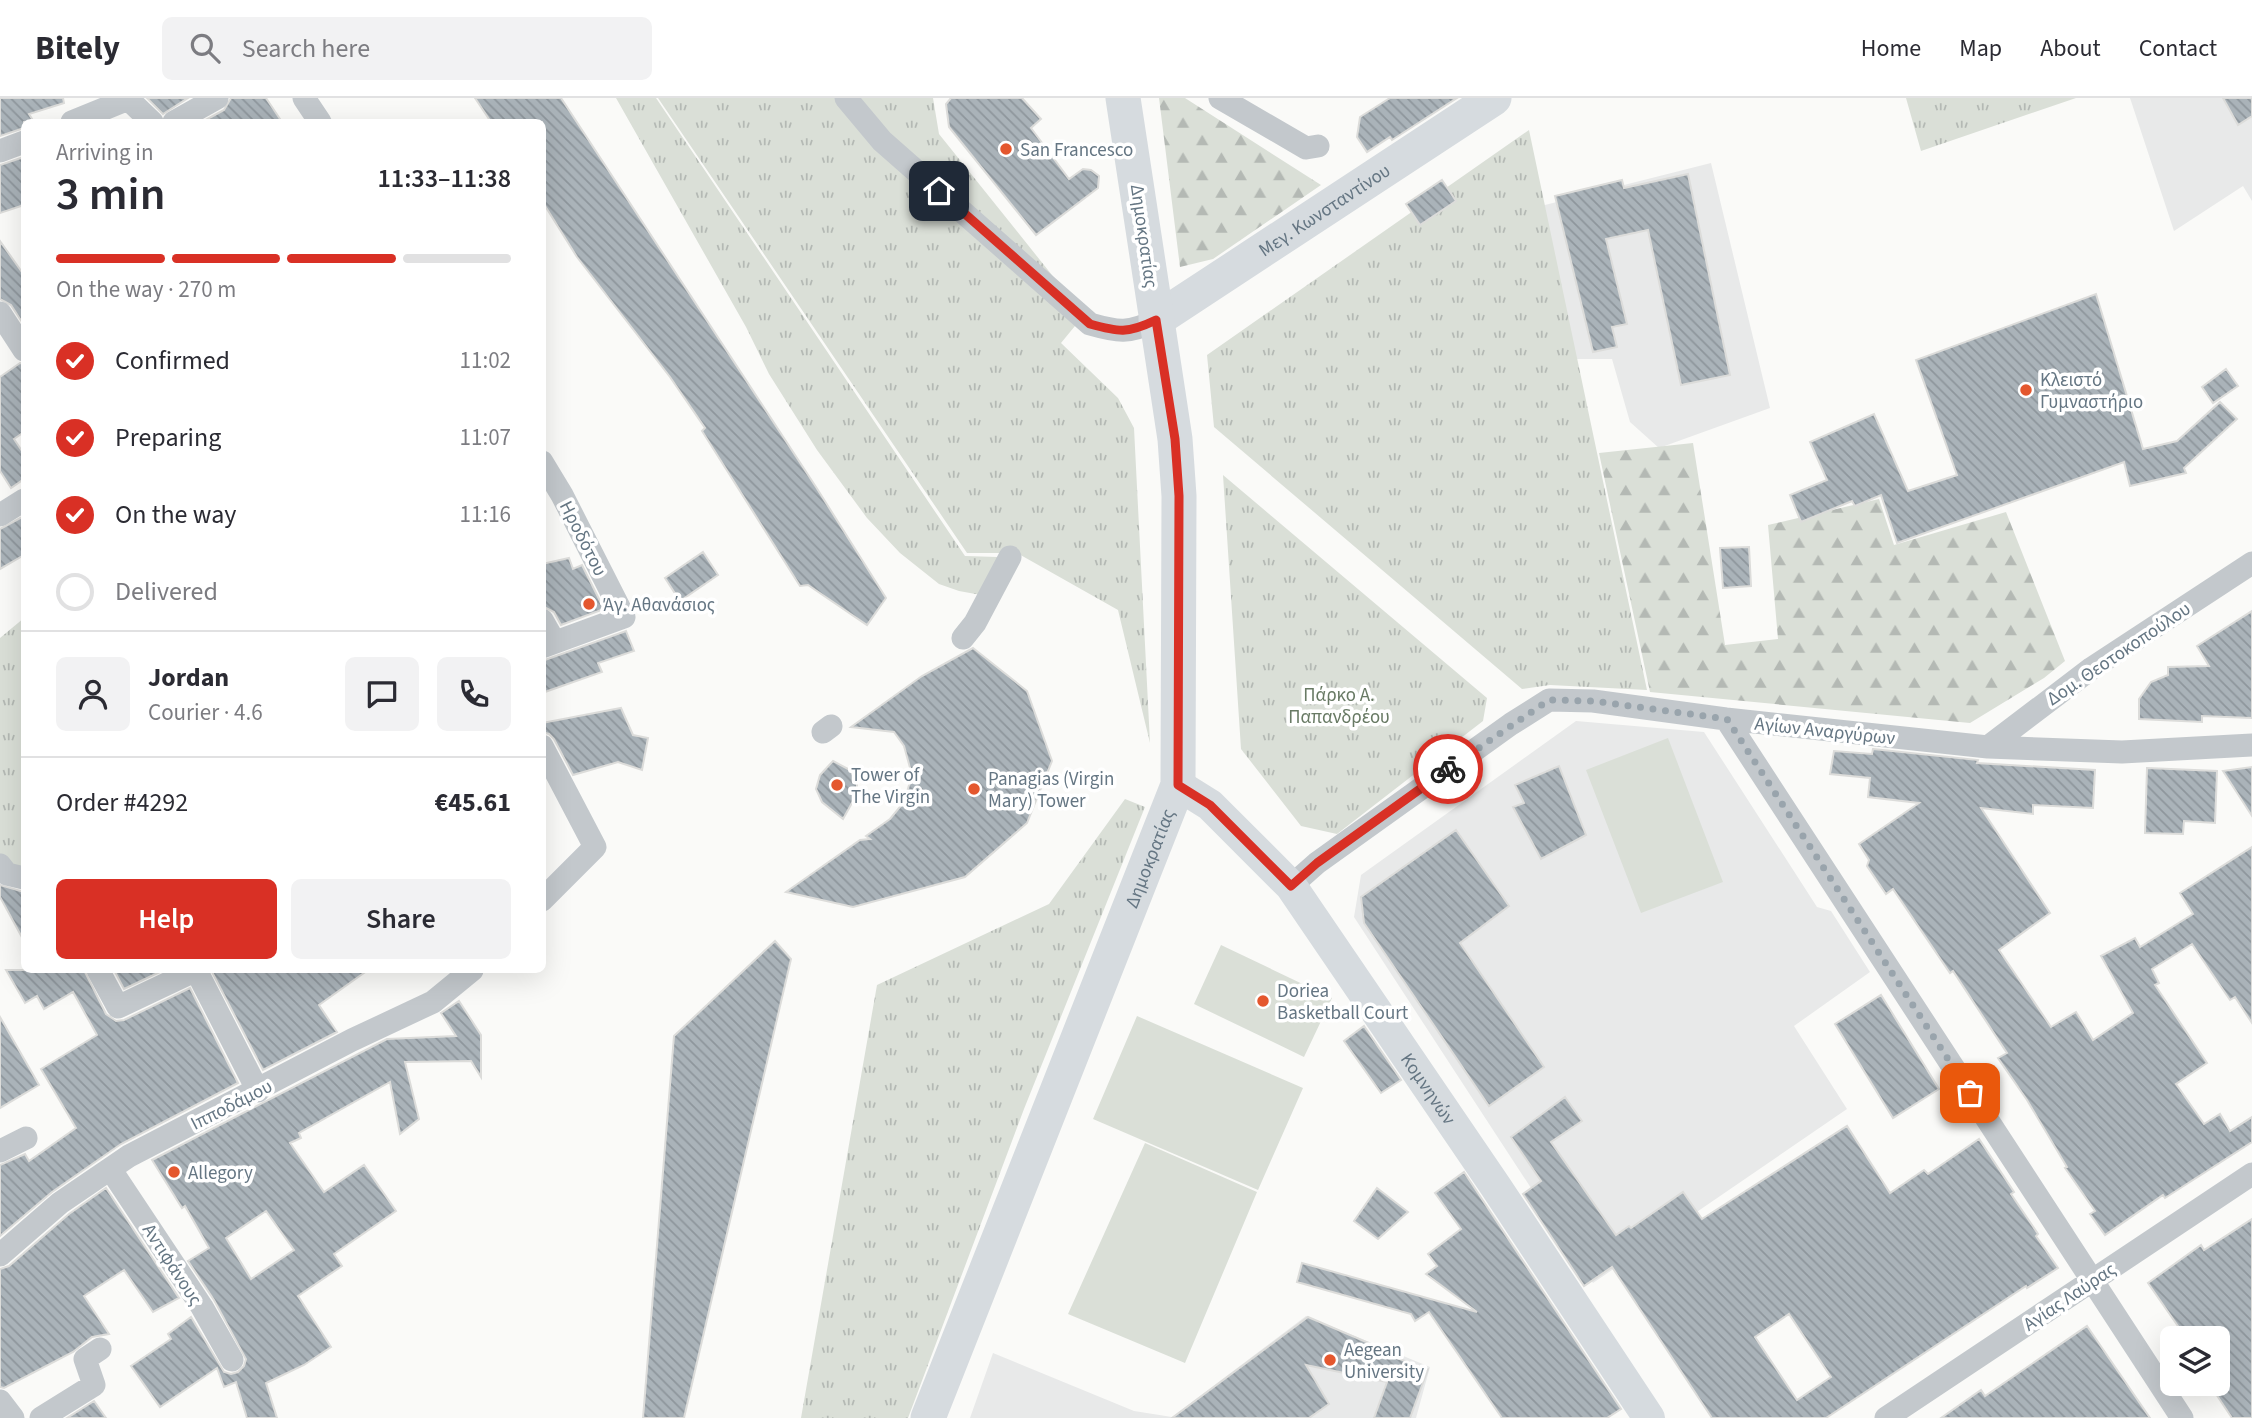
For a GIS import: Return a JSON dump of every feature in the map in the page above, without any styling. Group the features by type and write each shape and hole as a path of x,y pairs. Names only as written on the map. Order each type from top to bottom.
{"main road":[{"name":"Δημοκρατίας","path":"928,1418 1178,785 1179,496 1175,439 1124,98"},
{"name":"Μεγ. Κωνσταντίνου","path":"1156,320 1494,98"}],"street":[{"path":"179,119 217,98"},
{"path":"304,98 318,119"},
{"path":"846,98 882,141 1090,324 1115,331 1136,330 1156,320"},
{"path":"1220,98 1306,148 1318,146"},
{"path":"98,118 128,99 149,119"},
{"path":"0,151 21,143"},
{"path":"0,313 21,345"},
{"name":"Ηροδότου","path":"546,471 624,617 548,644"},
{"path":"0,514 21,502"},
{"path":"963,638 975,623 1010,557"},
{"name":"Δομ. Θεοτοκοπούλου","path":"1994,743 2081,676 2252,563"},
{"name":"Αγίων Αναργύρων","path":"1291,886 1328,855 1549,700 1593,701 1727,719 2122,752 2252,745"},
{"path":"1727,719 2182,1418"},
{"path":"546,755 595,847 546,896"},
{"name":"Κομνηνών","path":"1178,785 1210,805 1291,886 1649,1418"},
{"path":"0,865 7,873 21,877"},
{"path":"100,973 118,1007 191,973"},
{"path":"199,973 258,1091"},
{"name":"Ιπποδάμου","path":"0,1255 60,1203 129,1156 352,1040 433,1002 468,973"},
{"path":"0,1151 26,1138"},
{"name":"Αντιφάνους","path":"111,1170 202,1307 232,1360"},
{"name":"Αγίας Λαύρας","path":"1886,1418 2252,1174"},
{"path":"41,1418 94,1385 85,1359 100,1349"},
{"path":"0,1401 13,1418"}],"shaded area":[{"path":"2130,98 2252,98 2252,201 2243,186 2174,231"},
{"path":"1711,163 1770,408 1659,448 1630,422 1612,359 1576,359 1541,206"},
{"path":"1576,721 1704,732 1817,907 1831,911 1870,972 1794,1026 1847,1109 1593,1283 1354,917 1361,875"},
{"name":"Aegean University","path":"1306,1316 1430,1367 1416,1418 970,1418 993,1353 1134,1411 1172,1417"}],"green space":[{"path":"616,98 656,98 965,556 998,557 981,595 939,584 900,553 867,518 817,450 769,374 746,327"},
{"path":"658,98 933,98 939,134 1084,315 1061,343 1118,398 1134,428 1150,743 1118,610 1017,553 967,553"},
{"path":"1159,98 1185,98 1321,185 1213,259 1180,267"},
{"path":"1906,98 2076,98 1921,151"},
{"path":"1529,130 1647,690 1550,685 1522,689 1214,427 1207,355"},
{"path":"1693,443 1725,645 1778,639 1768,525 1879,499 1894,545 2006,512 2065,661 2044,678 1970,723 1650,692 1599,453"},
{"name":"Πάρκο Α. Παπανδρέου","path":"1223,475 1487,698 1483,721 1337,834 1301,826 1241,749"},
{"path":"21,620 21,871 0,854 0,638"},
{"path":"1668,738 1723,882 1641,913 1586,770"},
{"path":"1125,799 1145,807 1024,1109 908,1418 801,1418 877,985 1049,904"},
{"name":"Doriea Basketball Court","path":"1221,945 1332,998 1304,1057 1194,1004"},
{"path":"1137,1016 1303,1088 1258,1190 1093,1119"},
{"path":"1145,1143 1257,1192 1185,1363 1068,1314"}],"building":[{"path":"0,98 63,98 64,103 29,114 32,119 21,119 21,129 0,136"},
{"path":"147,98 188,98 163,114"},
{"path":"231,98 266,98 280,119 208,119 224,110"},
{"path":"475,98 561,98 886,598 867,625 808,585 800,586 702,431 705,428 670,377 577,257 546,207 546,119 489,119"},
{"name":"San Francesco","path":"951,98 1022,98 1041,119 1031,128 1069,179 1083,169 1091,170 1099,176 1098,188 1036,235 949,127 946,104"},
{"path":"1390,98 1457,98 1392,140 1390,137 1367,152 1357,137 1360,117"},
{"path":"2223,98 2252,98 2252,116 2238,125"},
{"path":"21,158 21,206 0,213 0,165"},
{"path":"1688,174 1730,375 1681,385 1648,230 1606,239 1627,324 1612,327 1617,347 1593,352 1555,196 1622,180 1624,188"},
{"path":"1442,180 1456,201 1420,225 1406,204"},
{"path":"0,241 21,271 21,320 11,305 0,299"},
{"name":"Κλειστό Γυμναστήριο","path":"2096,294 2143,449 2177,441 2220,402 2237,419 2184,468 2186,473 2130,486 2124,462 1897,543 1881,495 1855,506 1852,501 1801,522 1790,495 1827,480 1810,442 1874,414 1908,491 1957,475 1916,360"},
{"path":"21,363 21,434 14,439 21,450 21,481 11,488 0,471 0,377"},
{"path":"2226,369 2238,386 2213,403 2202,387"},
{"path":"21,518 21,557 0,569 0,529"},
{"path":"1749,547 1751,586 1723,588 1720,548"},
{"path":"703,552 718,575 680,601 665,578"},
{"path":"569,558 573,569 582,565 604,609 561,625 554,612 546,608 546,563"},
{"path":"2252,611 2252,718 2202,716 2202,722 2139,719 2139,699 2151,682 2168,675 2168,667 2209,666 2197,646"},
{"path":"626,631 634,651 598,663 602,672 546,692 546,660"},
{"name":"Panagias (Virgin Mary) Tower","path":"973,648 1027,691 1052,761 1027,823 965,877 853,907 786,892 860,840 870,839 866,836 890,819 904,802 912,775 904,746 894,732 851,727 922,676"},
{"path":"621,708 633,735 648,738 642,770 618,762 573,775 554,739 546,733 546,722"},
{"path":"1873,749 1978,760 1977,763 2095,770 2093,808 2033,805 2033,814 1981,808 2050,913 1999,950 2051,1027 2076,1012 2093,1040 2133,1013 2101,956 2135,938 2140,947 2193,914 2180,893 2252,847 2252,1023 2235,997 2230,1000 2192,944 2152,969 2159,983 2155,985 2207,1063 2176,1084 2204,1124 2220,1114 2230,1131 2252,1117 2252,1142 2165,1198 2163,1195 2105,1235 2090,1214 2095,1211 2065,1168 2067,1167 2027,1100 1998,1058 2007,1053 1953,971 1950,973 1893,889 1886,894 1867,866 1869,860 1859,844 1919,803 1868,797 1870,778 1830,774 1834,751 1872,754"},
{"name":"Tower of The Virgin","path":"833,761 850,770 857,782 857,794 843,819 822,802 816,789 820,775"},
{"path":"1559,766 1586,835 1541,859 1513,807 1524,803 1515,785"},
{"path":"2252,767 2252,816 2223,771"},
{"path":"2147,768 2217,771 2215,823 2184,821 2183,834 2145,833"},
{"path":"1456,830 1509,906 1460,943 1544,1067 1489,1106 1364,923 1361,897"},
{"path":"0,885 21,891 21,936 0,897"},
{"path":"775,941 791,959 684,1418 643,1418 674,1036"},
{"path":"6,970 21,970 21,973 86,973 106,1014 116,1021 124,1020 190,988 238,1083 121,1144 52,1192 0,1236 0,1165 25,1154 29,1161 76,1128 41,1069 97,1035 73,992 44,1009 37,996 25,1003"},
{"path":"116,973 158,973 124,989"},
{"path":"213,973 364,973 319,1005 337,1032 263,1070"},
{"path":"1881,995 1939,1089 1893,1118 1835,1024"},
{"path":"459,1001 481,1035 481,1077 471,1061 405,1062 419,1119 400,1134 390,1082 299,1133 301,1138 290,1143 324,1192 364,1165 396,1211 334,1254 342,1266 298,1296 331,1347 304,1365 266,1383 277,1418 247,1418 236,1382 224,1387 217,1368 160,1407 131,1366 171,1339 168,1334 191,1317 224,1372 238,1372 246,1359 214,1300 188,1261 209,1248 185,1206 182,1208 152,1160 387,1039 456,1036 441,1013","holes":["266,1211 294,1250 251,1279 226,1238"]},
{"path":"0,1017 39,1085 0,1108"},
{"path":"1364,1026 1401,1080 1381,1093 1344,1041"},
{"path":"1565,1097 1582,1121 1551,1142 1616,1235 1629,1226 1631,1228 1683,1192 1702,1219 1847,1126 1890,1193 1924,1170 1928,1174 1979,1139 2014,1192 2011,1194 2058,1268 2027,1288 2026,1286 1826,1418 1712,1418 1612,1267 1584,1286 1523,1194 1541,1181 1511,1137","holes":["1789,1314 1831,1377 1797,1400 1755,1337"]},
{"path":"1464,1172 1621,1409 1607,1418 1502,1418 1429,1312 1415,1321 1411,1314 1297,1282 1302,1263 1477,1312 1426,1274 1437,1266 1428,1254 1461,1229 1435,1193"},
{"path":"106,1188 179,1298 153,1312 124,1270 84,1296 109,1334 92,1337 73,1352 4,1388 0,1387 0,1269 9,1266 69,1214"},
{"path":"1377,1188 1408,1212 1378,1239 1354,1221"},
{"path":"2252,1219 2252,1418 2232,1418 2217,1396 2230,1396 2230,1326 2178,1326 2148,1283 2201,1245 2204,1250"},
{"path":"1308,1317 1378,1347 1374,1350 1428,1369 1410,1418 1374,1418 1387,1382 1306,1365 1329,1404 1309,1418 1172,1418"},
{"path":"2087,1326 2150,1418 1941,1418 1981,1390 1985,1396"},
{"path":"94,1401 106,1418 67,1418"}],"way so far":[{"path":"1448,769 1549,700 1593,701 1727,719 1970,1093"}],"place":[{"name":"San Francesco","path":"1006,149"},
{"name":"Κλειστό Γυμναστήριο","path":"2026,390"},
{"name":"Άγ. Αθανάσιος","path":"589,604"},
{"name":"Tower of The Virgin","path":"837,785"},
{"name":"Panagias (Virgin Mary) Tower","path":"974,789"},
{"name":"Doriea Basketball Court","path":"1263,1001"},
{"name":"Allegory","path":"174,1172"},
{"name":"Aegean University","path":"1330,1360"}],"route":[{"path":"939,191 1090,324 1115,331 1136,330 1156,320 1175,439 1179,496 1178,785 1210,805 1291,886 1317,863 1448,769"}]}
